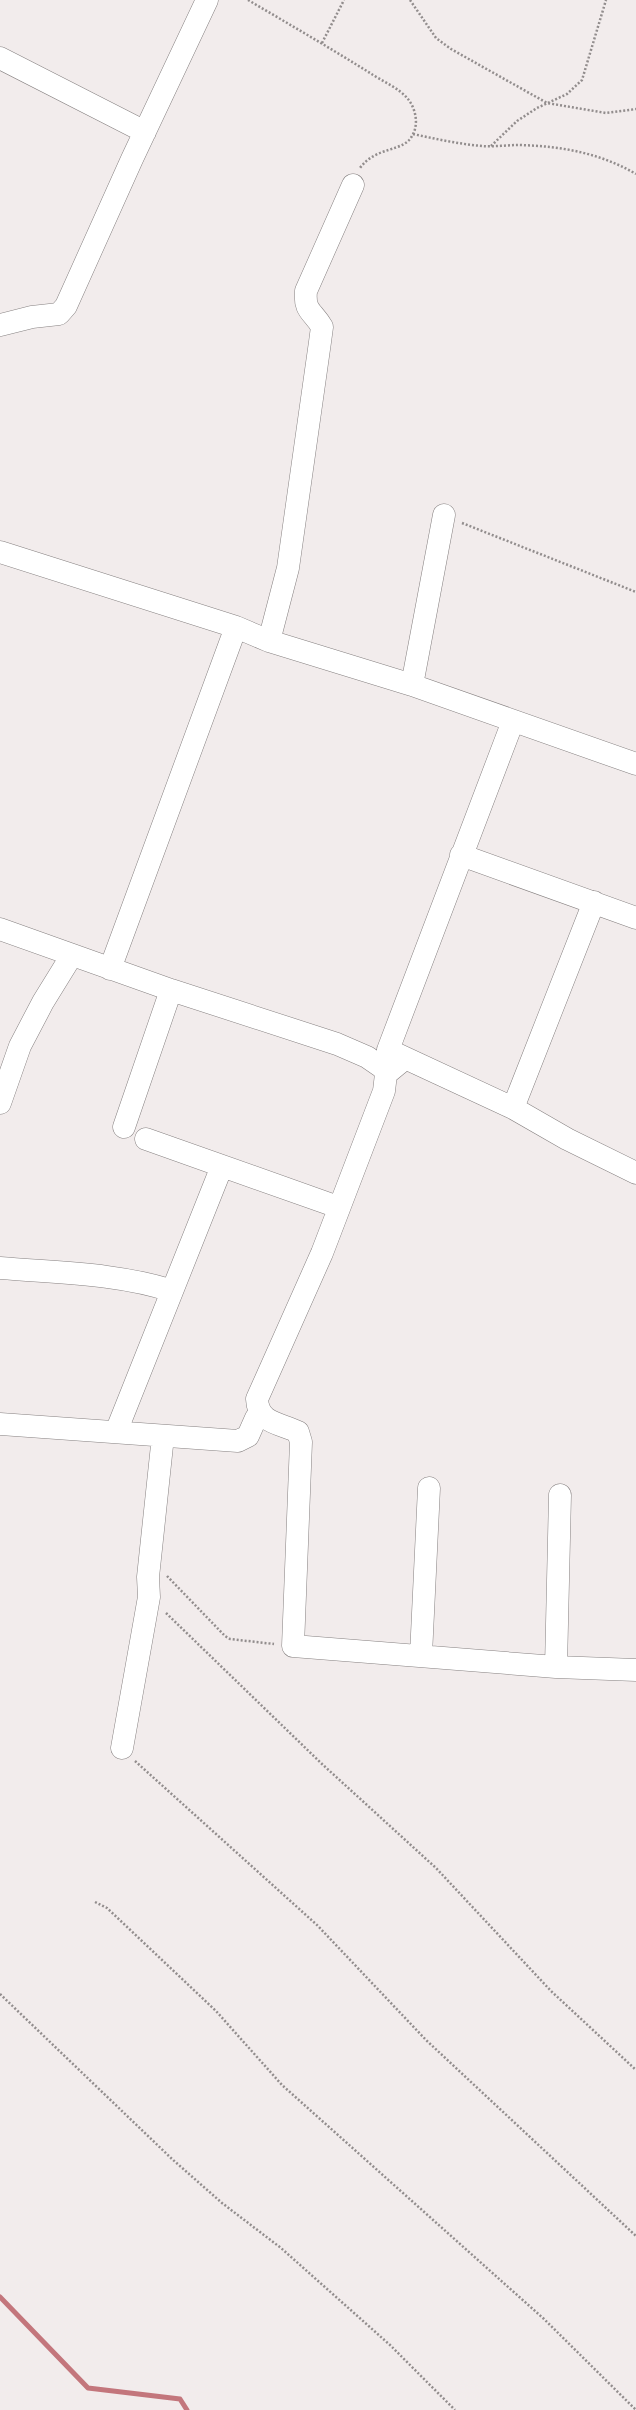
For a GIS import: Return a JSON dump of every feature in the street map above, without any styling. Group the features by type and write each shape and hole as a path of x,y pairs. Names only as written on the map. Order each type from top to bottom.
{"street":[{"path":"0,325 32,317 59,314 66,306 207,0"},
{"path":"0,58 145,132"},
{"path":"269,641 288,568 322,326 309,312 305,304 306,291 353,185"},
{"path":"412,685 444,515"},
{"path":"0,552 236,627 269,641 412,685 636,764"},
{"path":"110,969 236,627"},
{"path":"388,1050 513,720"},
{"path":"461,855 636,918"},
{"path":"513,1108 594,902"},
{"path":"0,929 110,969 337,1044 367,1056 383,1068 386,1074 384,1091 338,1207 322,1253 259,1394 258,1407 261,1414 269,1421 298,1432 301,1442 293,1646 421,1655 556,1667 636,1670"},
{"path":"0,1103 20,1046 43,1002 72,955"},
{"path":"124,1127 172,990"},
{"path":"386,1074 403,1060 388,1050"},
{"path":"388,1050 513,1108 567,1139 636,1173"},
{"path":"146,1139 338,1207"},
{"path":"116,1432 222,1166"},
{"path":"0,1268 126,1280 151,1284 172,1292"},
{"path":"0,1424 238,1441 248,1436 256,1418 261,1414"},
{"path":"122,1748 150,1597 149,1563 163,1436"},
{"path":"421,1655 429,1488"},
{"path":"556,1667 560,1495"}],"path":[{"path":"248,0 322,43 408,99 415,115 413,134 407,143 401,146 386,149 371,156 359,169 353,185"},
{"path":"322,43 344,0"},
{"path":"410,0 425,23 441,41 547,103 606,113 636,109"},
{"path":"491,146 517,121 547,103 567,94 582,80 606,0"},
{"path":"413,134 447,142 491,146 565,148 597,155 636,174"},
{"path":"444,515 636,592"},
{"path":"149,1563 160,1569 230,1639 293,1646"},
{"path":"150,1597 322,1764 436,1868 551,1991 636,2070"},
{"path":"122,1748 317,1925 426,2040 636,2236"},
{"path":"95,1902 106,1908 216,2012 282,2085 544,2319 636,2410"},
{"path":"0,1994 172,2159 222,2203 293,2258 390,2345 455,2410"}],"waterway":[{"path":"0,2297 88,2388 180,2399 187,2410"}]}
